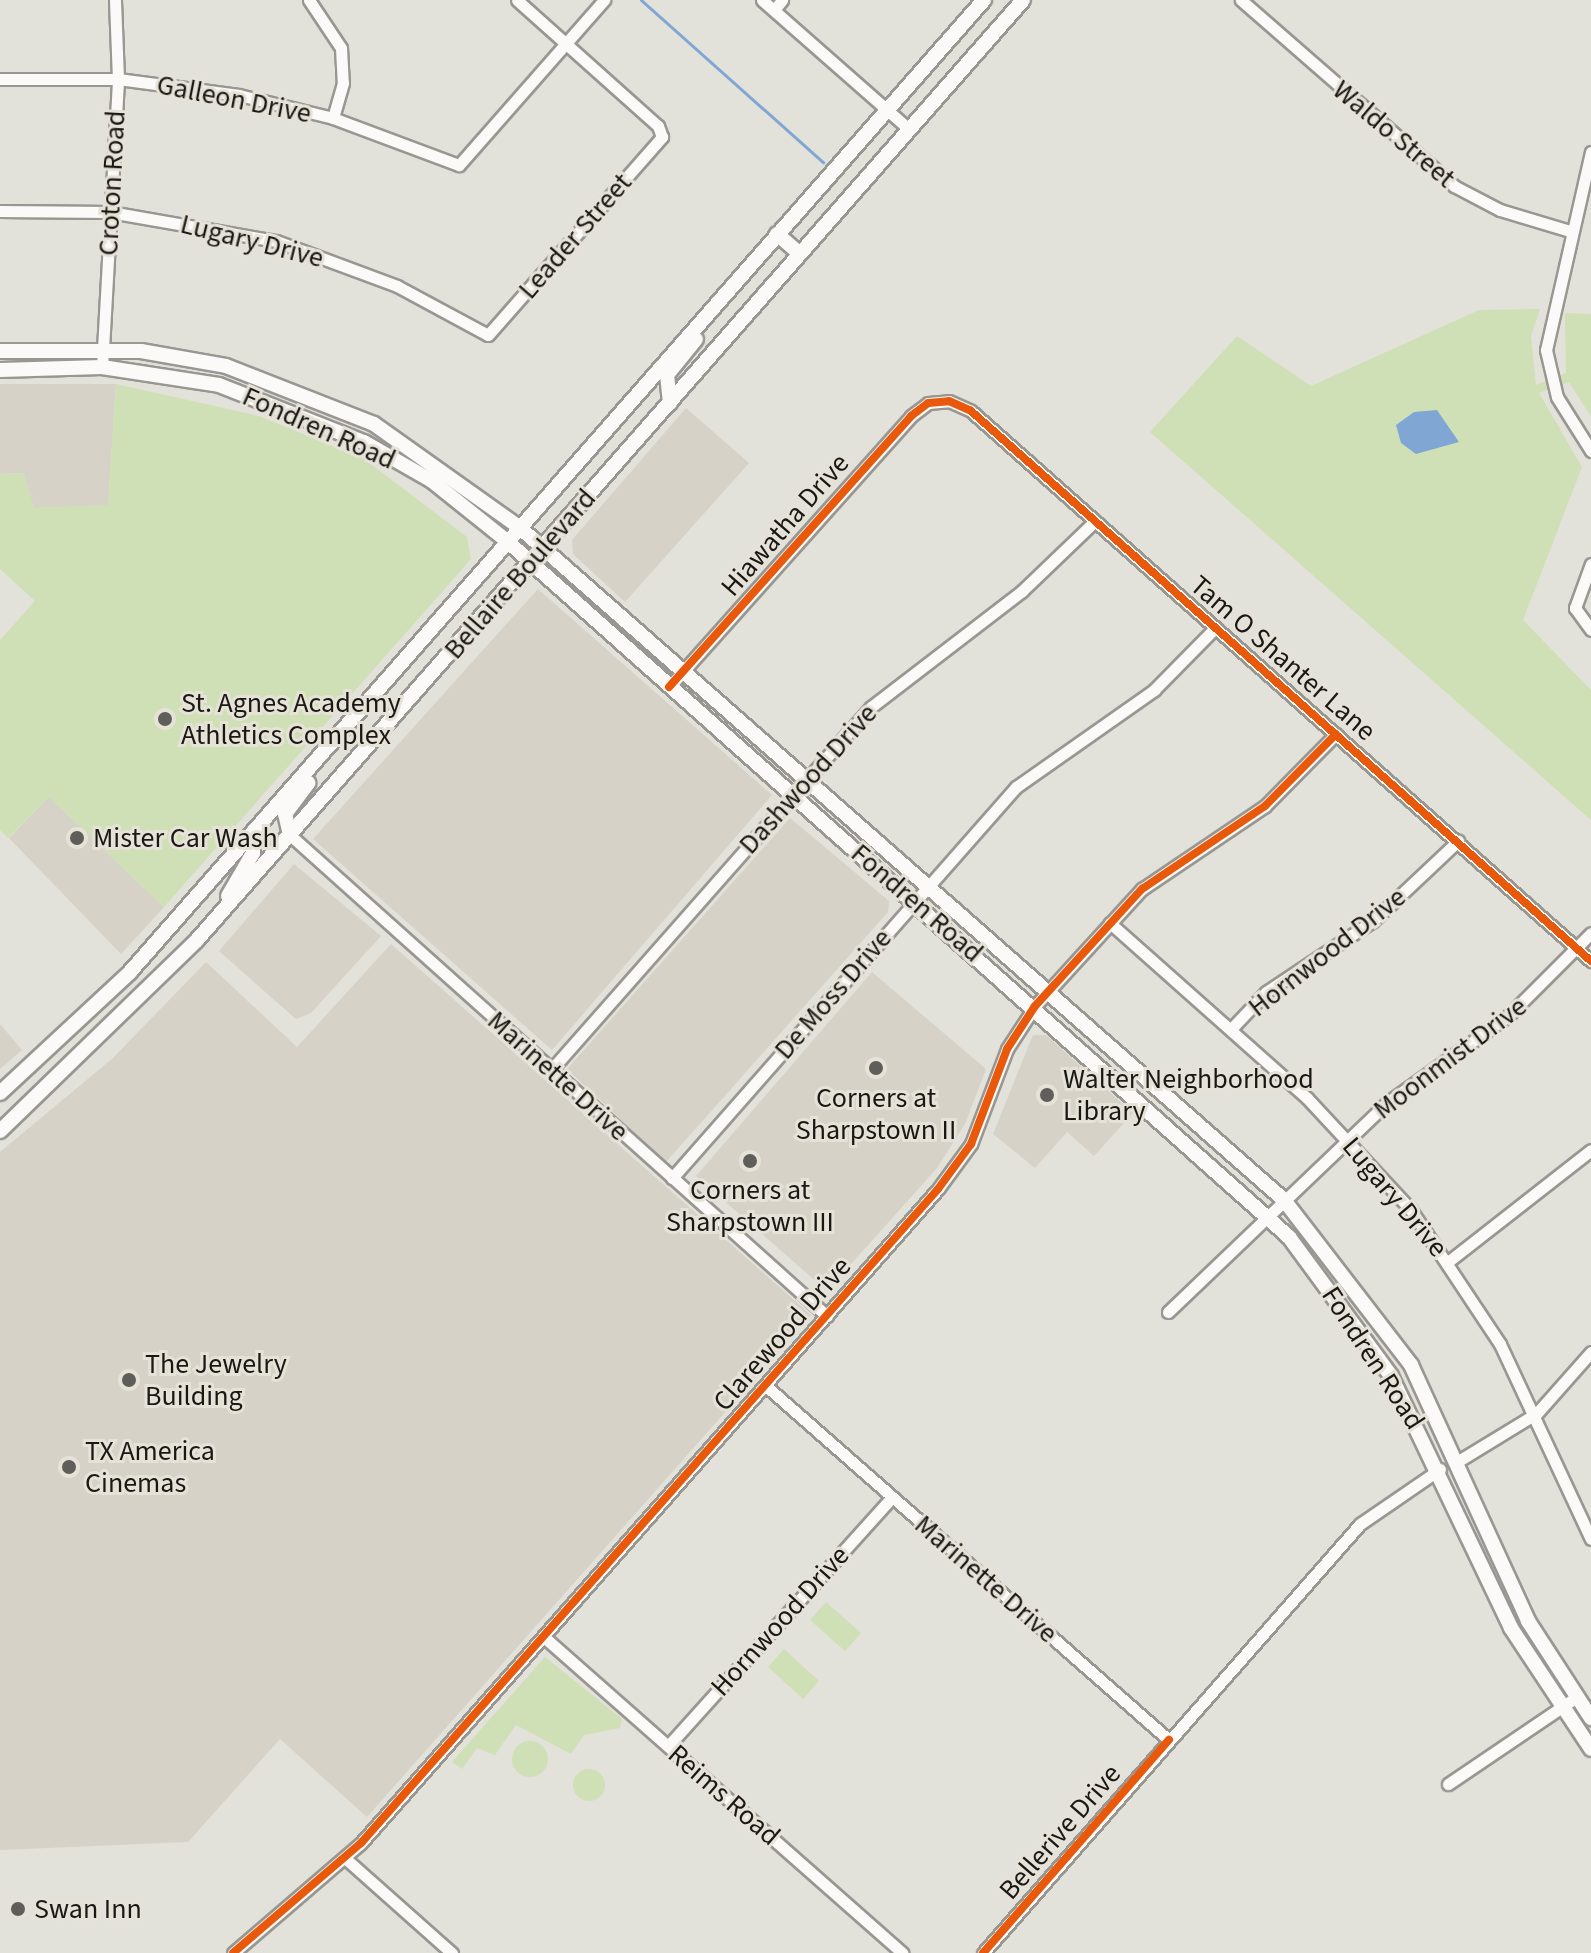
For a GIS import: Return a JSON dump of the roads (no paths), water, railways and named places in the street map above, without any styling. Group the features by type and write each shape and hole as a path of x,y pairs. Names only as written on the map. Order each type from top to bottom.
{"main road":[{"name":"Bellaire Boulevard","path":"0,1093 105,999 984,0"},
{"name":"Bellaire Boulevard","path":"0,1131 113,1029 228,905 1023,0"},
{"path":"777,234 800,254"},
{"path":"670,403 667,375 707,313"},
{"name":"Fondren Road","path":"0,351 103,350 226,366 374,424 519,527 927,887 1049,990 1284,1200 1375,1312 1460,1460 1474,1500 1528,1621 1575,1698 1591,1718"},
{"name":"Fondren Road","path":"0,370 102,367 219,385 364,442 432,481 507,541 1269,1215 1362,1330 1440,1469 1482,1572 1559,1709 1591,1749"},
{"path":"364,442 374,424"},
{"path":"290,835 283,828 288,807 332,741"},
{"path":"228,905 253,853 253,832"},
{"path":"1443,1428 1440,1469 1474,1500"}],"street":[{"name":"Croton Road","path":"102,367 118,79 115,0"},
{"path":"309,0 341,48 343,83 333,118"},
{"path":"517,0 566,43 604,0"},
{"path":"762,0 909,129"},
{"path":"774,10 782,0"},
{"name":"Waldo Street","path":"1241,0 1454,186 1500,210 1570,231"},
{"name":"Galleon Drive","path":"0,79 118,79 239,95 333,118 459,165 566,43"},
{"name":"Leader Street","path":"488,335 662,137 566,43"},
{"path":"1591,152 1570,231 1546,350 1557,397 1591,451"},
{"name":"Lugary Drive","path":"0,211 110,212 276,241 397,286 488,335"},
{"name":"Tam O Shanter Lane","path":"940,401 971,411 1591,961"},
{"name":"Hiawatha Drive","path":"669,687 911,416 940,401"},
{"name":"Dashwood Drive","path":"551,1070 891,687 1022,591 1095,521"},
{"path":"1591,564 1575,608 1591,630"},
{"name":"De Moss Drive","path":"672,1178 1016,787 1154,690 1215,628"},
{"name":"Clarewood Drive","path":"233,1953 346,1859 766,1386 957,1164 1007,1049 1049,990 1159,875 1265,806 1336,734"},
{"name":"Marinette Drive","path":"290,835 827,1316"},
{"name":"Hornwood Drive","path":"1231,1029 1266,992 1383,912 1458,841"},
{"name":"Lugary Drive","path":"1110,923 1231,1029 1348,1139 1449,1261 1537,1413 1591,1539"},
{"name":"Moonmist Drive","path":"1168,1312 1348,1139 1508,1016 1591,933"},
{"path":"1449,1261 1591,1150"},
{"path":"1460,1460 1537,1413 1591,1352"},
{"name":"Marinette Drive","path":"766,1386 1169,1740"},
{"name":"Bellerive Drive","path":"983,1953 1360,1524 1440,1469"},
{"name":"Hornwood Drive","path":"668,1746 892,1497"},
{"name":"Reims Road","path":"544,1637 903,1953"},
{"path":"1448,1784 1575,1698"},
{"path":"346,1859 452,1953"}],"water":[{"path":"1437,410 1459,442 1416,454 1401,443 1396,425 1414,412"}],"waterway":[{"path":"641,0 823,162"}],"place":[{"name":"St. Agnes Academy Athletics Complex","path":"165,719"},
{"name":"Mister Car Wash","path":"77,838"},
{"name":"Corners at Sharpstown II","path":"876,1068"},
{"name":"Walter Neighborhood Library","path":"1047,1095"},
{"name":"Corners at Sharpstown III","path":"750,1161"},
{"name":"The Jewelry Building","path":"129,1380"},
{"name":"TX America Cinemas","path":"69,1467"},
{"name":"Swan Inn","path":"18,1909"}]}
